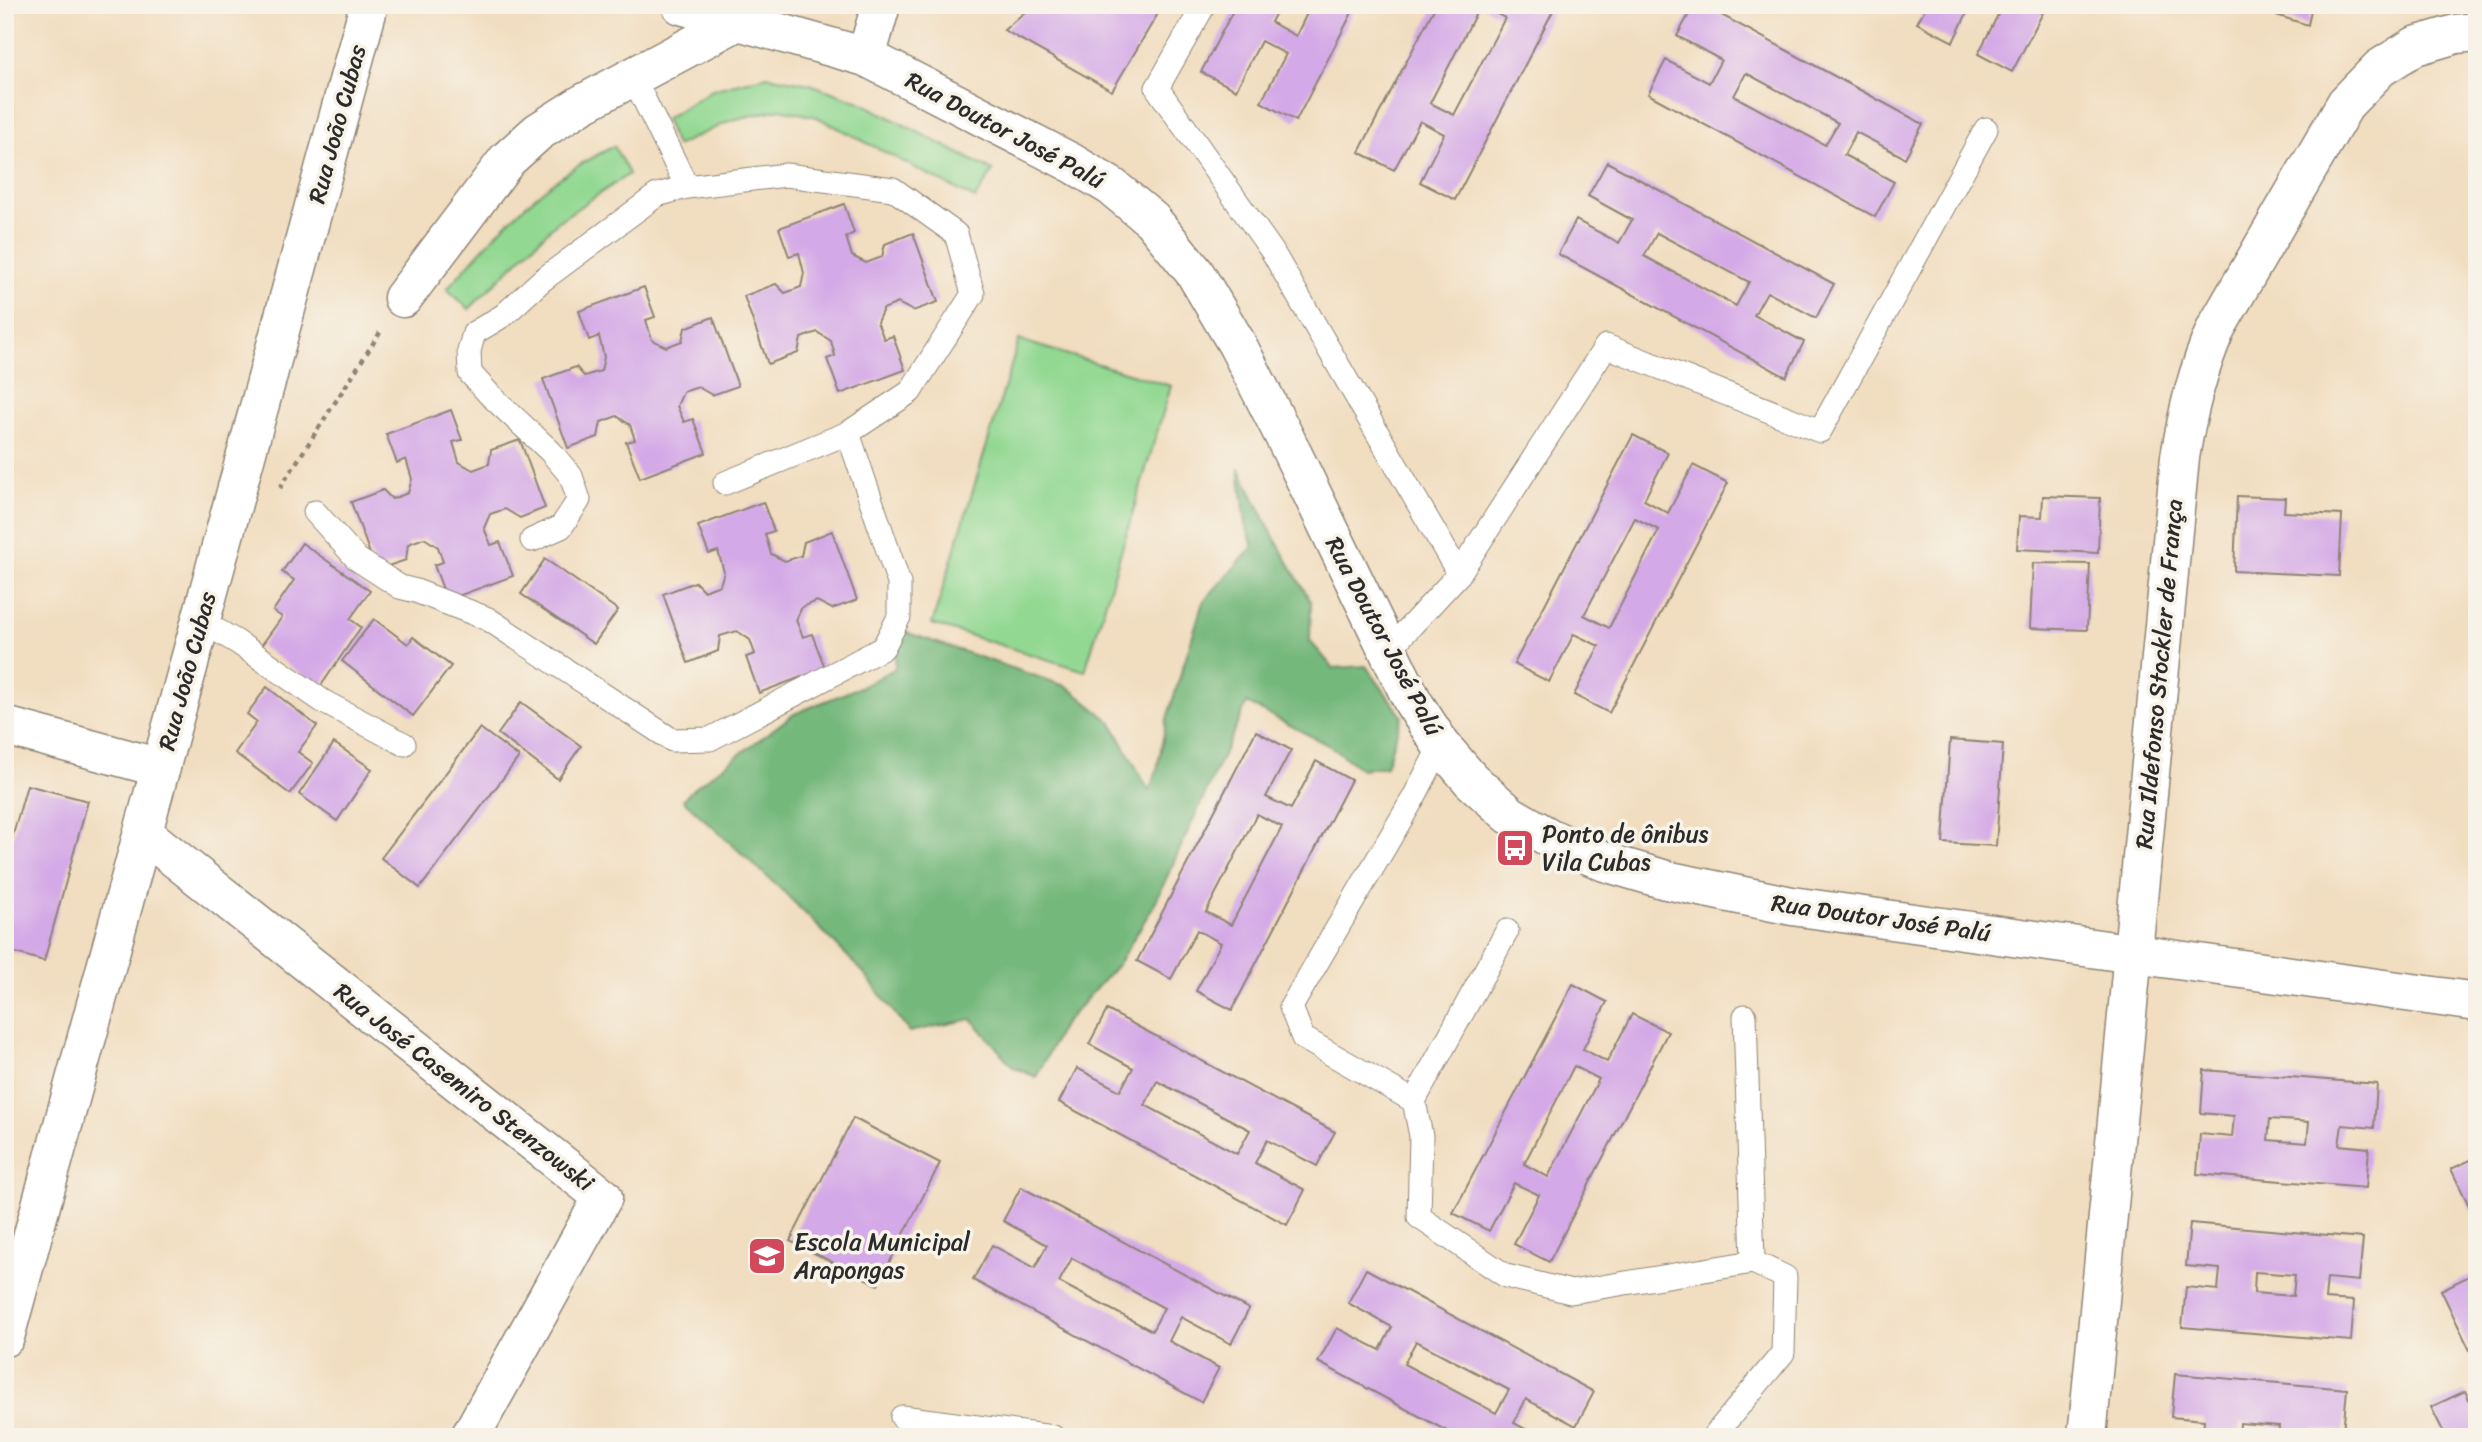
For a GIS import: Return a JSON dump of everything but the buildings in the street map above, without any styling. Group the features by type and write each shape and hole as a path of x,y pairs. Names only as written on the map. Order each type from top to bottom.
{"street":[{"name":"Rua João Cubas","path":"5,1337 369,5"},
{"name":"Rua Doutor José Palú","path":"681,5 866,57 1072,163 1112,187 1152,220 1195,273 1237,344 1413,702 1441,745 1471,780 1510,815 1550,838 1605,862 1666,880 1792,906 2477,1002"},
{"path":"866,57 881,5"},
{"path":"402,298 507,160 538,132 582,104 738,21"},
{"name":"Rua Ildefonso Stockler de França","path":"2087,1437 2180,457 2189,403 2201,362 2217,328 2346,103 2380,68 2415,46 2456,34 2477,32"},
{"path":"5,726 161,768"},
{"name":"Rua José Casemiro Stenzowski","path":"143,833 603,1197 470,1437"}],"lane":[{"path":"1203,5 1157,88 1272,251 1459,573"},
{"path":"633,77 687,187"},
{"path":"1387,652 1459,573 1606,346 1820,430 1986,129"},
{"path":"532,540 561,527 579,500 571,476 550,451 470,373 469,351 474,333 504,315 541,281 657,195 687,187 786,175 893,189 957,234 973,295 910,392 848,433 724,483"},
{"path":"315,512 357,559 400,587 488,619 672,740 710,739 883,648 899,617 899,583 848,433"},
{"path":"201,621 237,642 324,702 404,744"},
{"path":"1414,1101 1303,1038 1292,1007 1441,745"},
{"path":"1507,931 1414,1101 1421,1136 1419,1217 1506,1276 1571,1292 1754,1262 1785,1277 1783,1353 1713,1437"},
{"path":"1745,1016 1754,1262"},
{"path":"902,1417 1053,1437"}],"path":[{"path":"279,491 402,298"}],"green space":[{"path":"767,76 810,84 860,102 993,171 975,199 817,117 780,109 732,120 676,146 665,119 712,90"},
{"path":"614,146 629,174 557,222 469,309 447,289 491,239 540,193 576,167"},
{"path":"1019,340 1171,386 1085,671 932,624"},
{"path":"1239,468 1311,602 1310,641 1333,668 1366,666 1402,716 1386,766 1361,769 1330,746 1247,703 1154,905 1118,964 1063,1025 1036,1077 1013,1067 972,1019 909,1032 863,972 785,893 683,800 694,788 794,714 865,685 895,668 896,629 1068,687 1111,722 1149,791 1157,770 1166,722 1203,602 1253,547 1246,524"}],"place":[{"name":"Ponto de ônibus Vila Cubas","path":"1515,848"},
{"name":"Escola Municipal Arapongas","path":"767,1256"}]}
